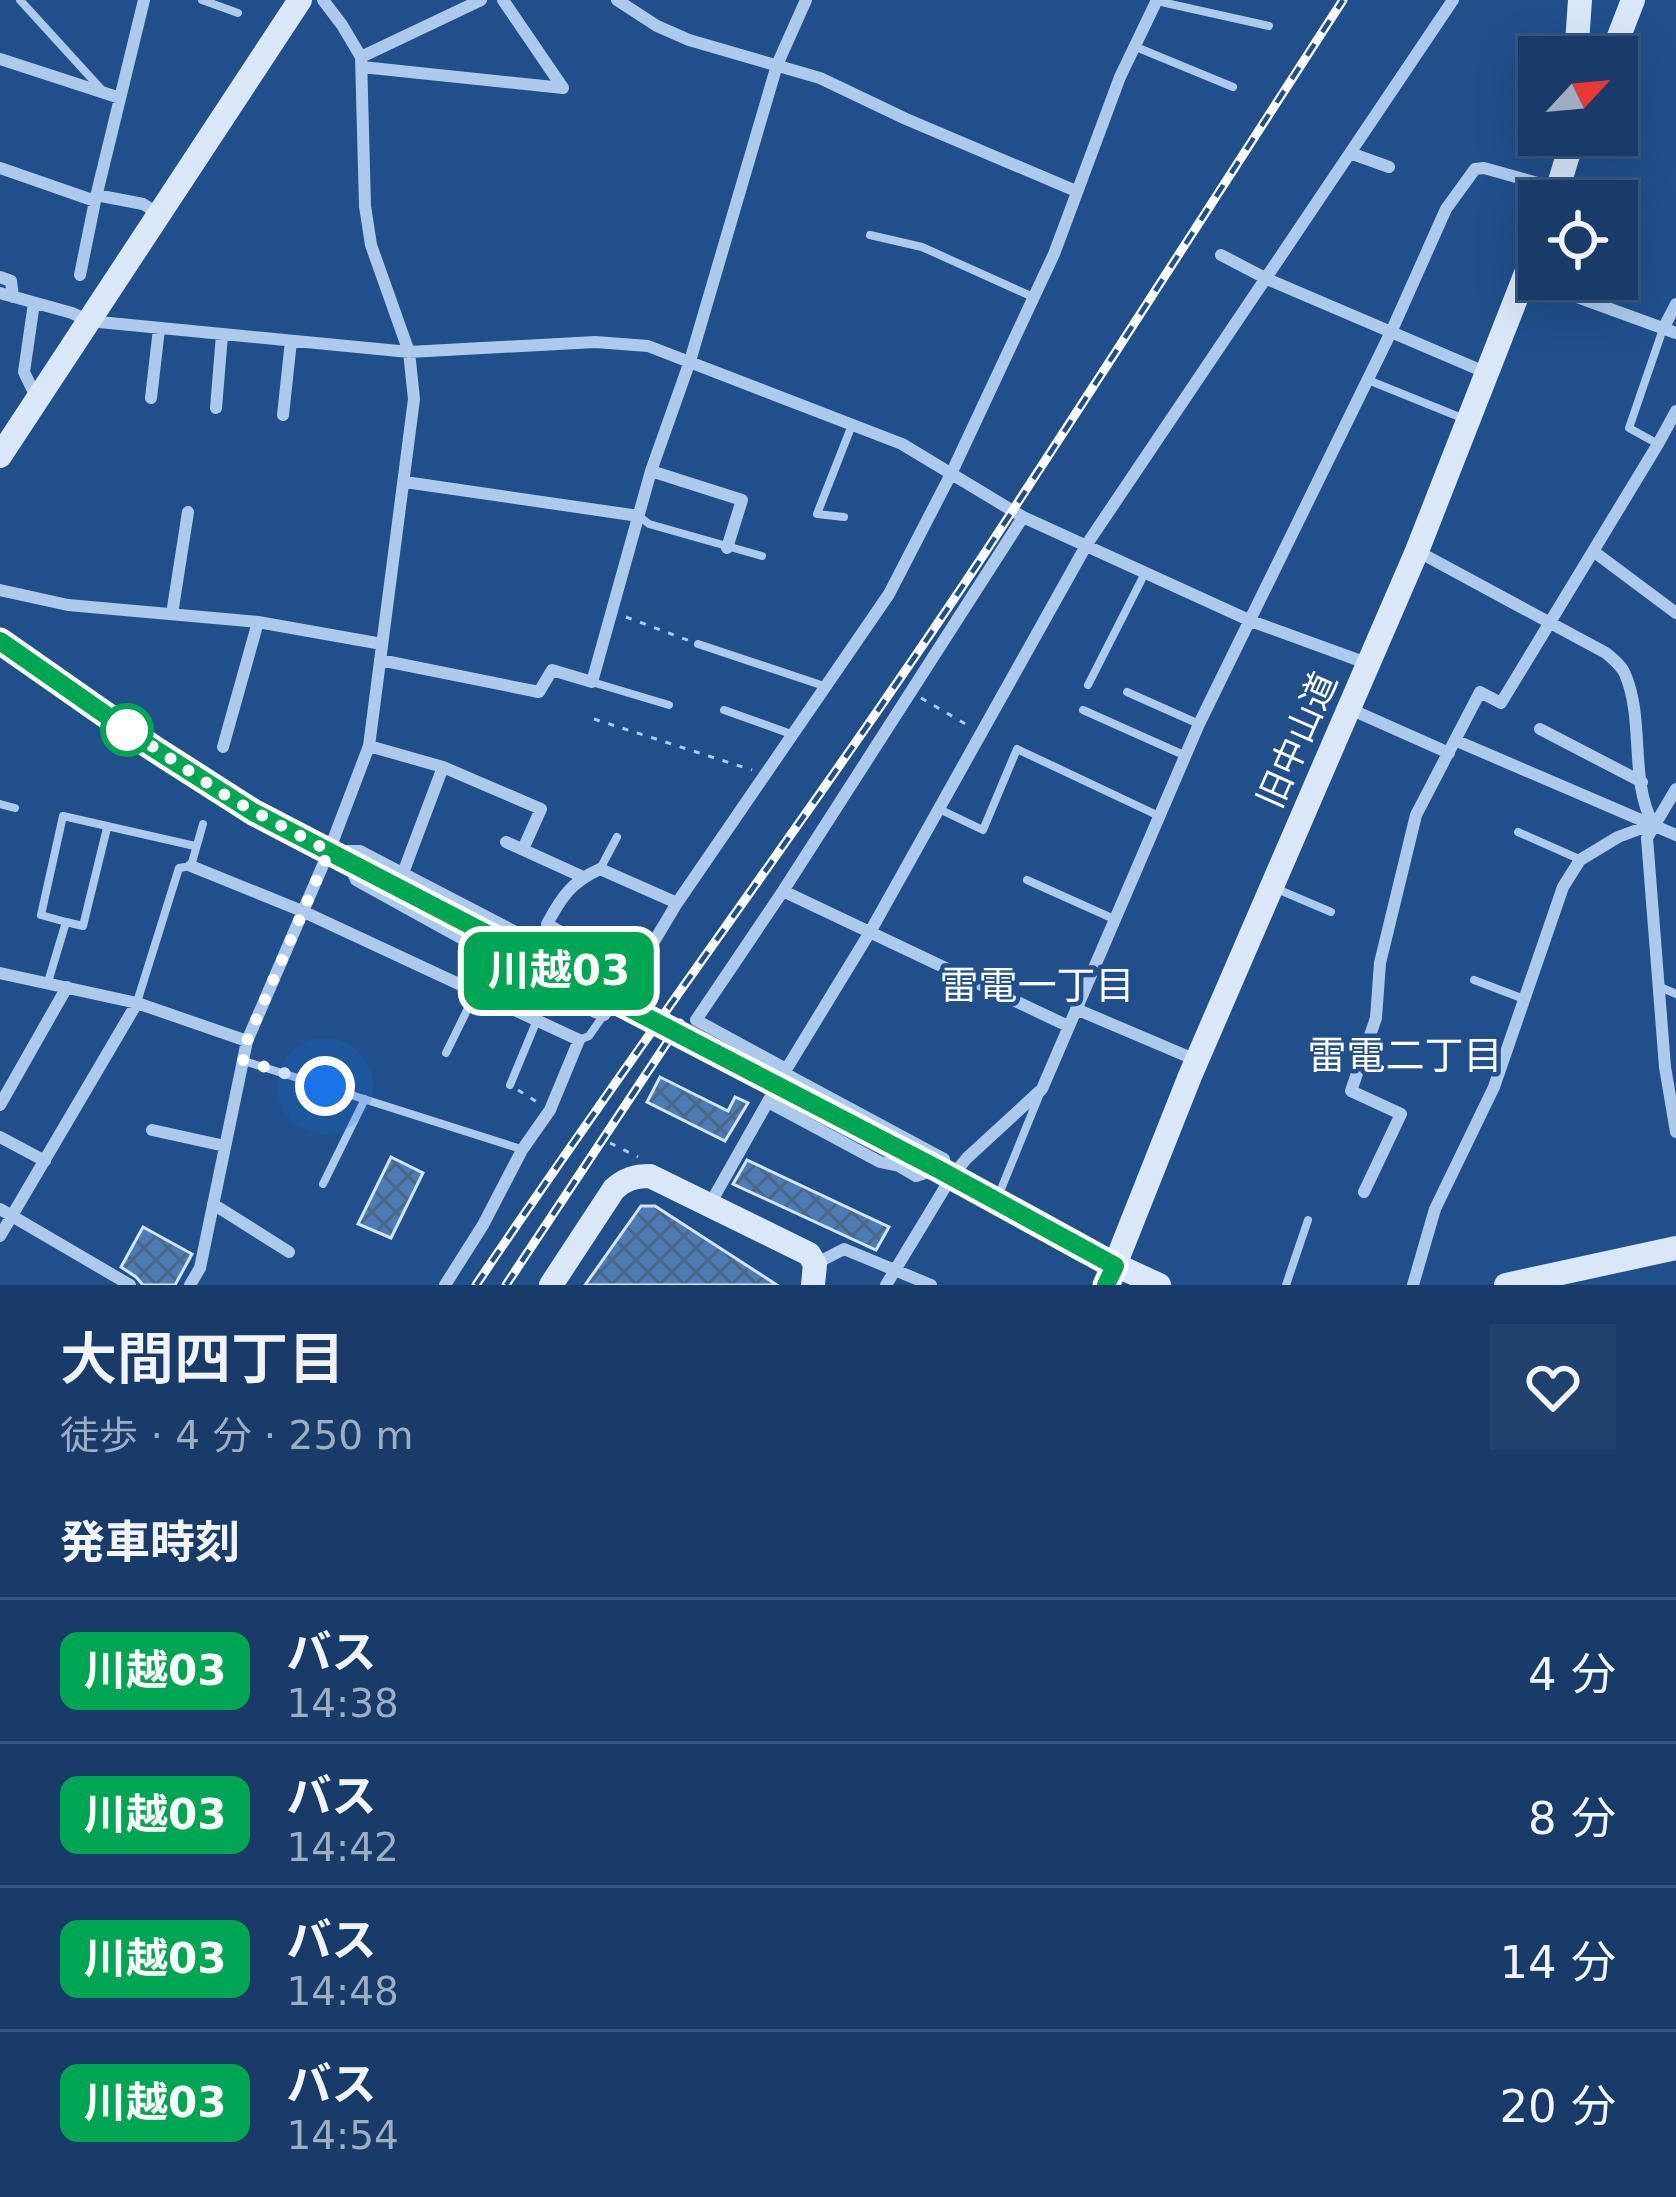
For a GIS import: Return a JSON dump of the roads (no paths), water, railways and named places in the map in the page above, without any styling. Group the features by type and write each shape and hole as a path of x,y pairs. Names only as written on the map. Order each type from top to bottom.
{"street":[{"path":"80,275 144,0"},
{"path":"0,456 300,0"},
{"path":"190,1285 200,1268 247,1041 369,746 413,399 409,352 371,245 365,206 362,62 322,0"},
{"path":"362,62 479,0"},
{"path":"362,62 563,88 503,0"},
{"path":"617,0 689,40 820,78 1076,191"},
{"path":"380,660 539,692 552,670 592,682 651,471 690,361 777,65 806,0"},
{"path":"709,1205 870,932 1087,544 1453,0"},
{"path":"1577,36 1580,0"},
{"path":"1619,36 1633,0"},
{"path":"616,1000 889,594 1054,254 1120,77 1157,1"},
{"path":"0,58 120,98"},
{"path":"1350,153 1389,167"},
{"path":"0,169 96,198 143,204 159,214"},
{"path":"886,1285 945,1172 967,1158 1042,1089 1199,724 1392,331 1446,209 1475,169 1518,181"},
{"path":"1221,255 1487,374"},
{"path":"0,277 11,281 7,295 89,321 159,329 409,352 595,342 648,346 902,444 1023,517 1251,621 1370,664"},
{"name":"旧中山道","path":"1111,1276 1196,1060 1417,551 1518,294"},
{"path":"1586,300 1670,330 1676,304"},
{"path":"34,303 24,372 37,399"},
{"path":"151,398 159,329"},
{"path":"217,408 222,335"},
{"path":"284,415 291,341"},
{"path":"1364,1192 1401,1114 1351,1091 1376,1018 1380,963 1416,815 1480,692 1501,703 1676,411"},
{"path":"651,471 742,500 727,548"},
{"path":"404,482 638,515"},
{"path":"172,614 188,512"},
{"path":"779,1083 697,1020 1023,517"},
{"path":"1417,551 1606,653 1624,670 1634,710 1644,808 1653,824"},
{"path":"1593,551 1676,613"},
{"path":"0,590 68,605 258,622 382,644"},
{"path":"223,747 258,622"},
{"path":"0,641 209,785 647,1018"},
{"path":"1350,709 1676,835"},
{"path":"1540,729 1642,782"},
{"path":"369,746 443,767 541,809 523,849"},
{"path":"403,873 443,767"},
{"path":"1676,789 1647,838 1657,986 1676,1132"},
{"path":"1413,1285 1435,1209 1494,1088 1563,887 1580,860 1618,837 1653,824"},
{"path":"506,842 583,877"},
{"path":"329,851 360,851 531,940 547,941 616,1000"},
{"path":"191,866 302,911 579,1040 550,1110 445,1285"},
{"path":"640,965 618,953 589,949 547,924 566,890 600,869 677,903"},
{"path":"783,891 1068,1026"},
{"path":"0,974 137,1003 247,1041"},
{"path":"0,1105 68,987"},
{"path":"0,1236 6,1213 45,1161 137,1003"},
{"path":"1076,1010 1196,1060"},
{"path":"692,1041 945,1172 1111,1276 1159,1285"},
{"path":"152,1130 225,1146"},
{"path":"0,1137 45,1161"},
{"path":"551,1285 614,1190 631,1178 650,1176 809,1254 814,1274 844,1249 931,1285"},
{"path":"213,1204 289,1252"},
{"path":"6,1213 130,1285"},
{"path":"1506,1285 1676,1248"}],"lane":[{"path":"20,0 103,91"},
{"path":"202,0 238,13"},
{"path":"1157,1 1269,26"},
{"path":"1135,47 1233,86"},
{"path":"870,235 922,247 1034,297"},
{"path":"1658,444 1629,428 1670,330"},
{"path":"1368,380 1469,420"},
{"path":"844,517 817,514 852,424"},
{"path":"638,515 649,524 761,556"},
{"path":"1088,686 1145,573"},
{"path":"698,644 826,686"},
{"path":"592,682 669,705"},
{"path":"1127,692 1199,724"},
{"path":"724,710 792,735"},
{"path":"1083,710 1187,757"},
{"path":"939,809 983,830 1017,749 1161,817"},
{"path":"0,804 15,808"},
{"path":"106,828 83,926 41,915 63,816 195,846"},
{"path":"137,1003 178,868 191,866 203,824"},
{"path":"1518,832 1580,860"},
{"path":"600,869 617,836"},
{"path":"1027,880 1115,920"},
{"path":"1272,887 1331,912"},
{"path":"48,982 66,922"},
{"path":"1474,980 1525,1000"},
{"path":"1657,986 1676,994"},
{"path":"446,1052 477,991"},
{"path":"579,1040 589,1036 616,1000"},
{"path":"510,1085 537,1019"},
{"path":"243,1060 522,1150"},
{"path":"996,1202 1042,1089"},
{"path":"323,1184 365,1099"},
{"path":"1286,1285 1308,1220"}],"tunnel":[{"path":"647,1018 692,1041"}],"railway":[{"path":"476,1285 934,628 1343,0"},
{"path":"506,1285 680,1023"}],"district":[{"name":"雷電一丁目","path":"1037,985"},
{"name":"雷電二丁目","path":"1405,1055"}]}
